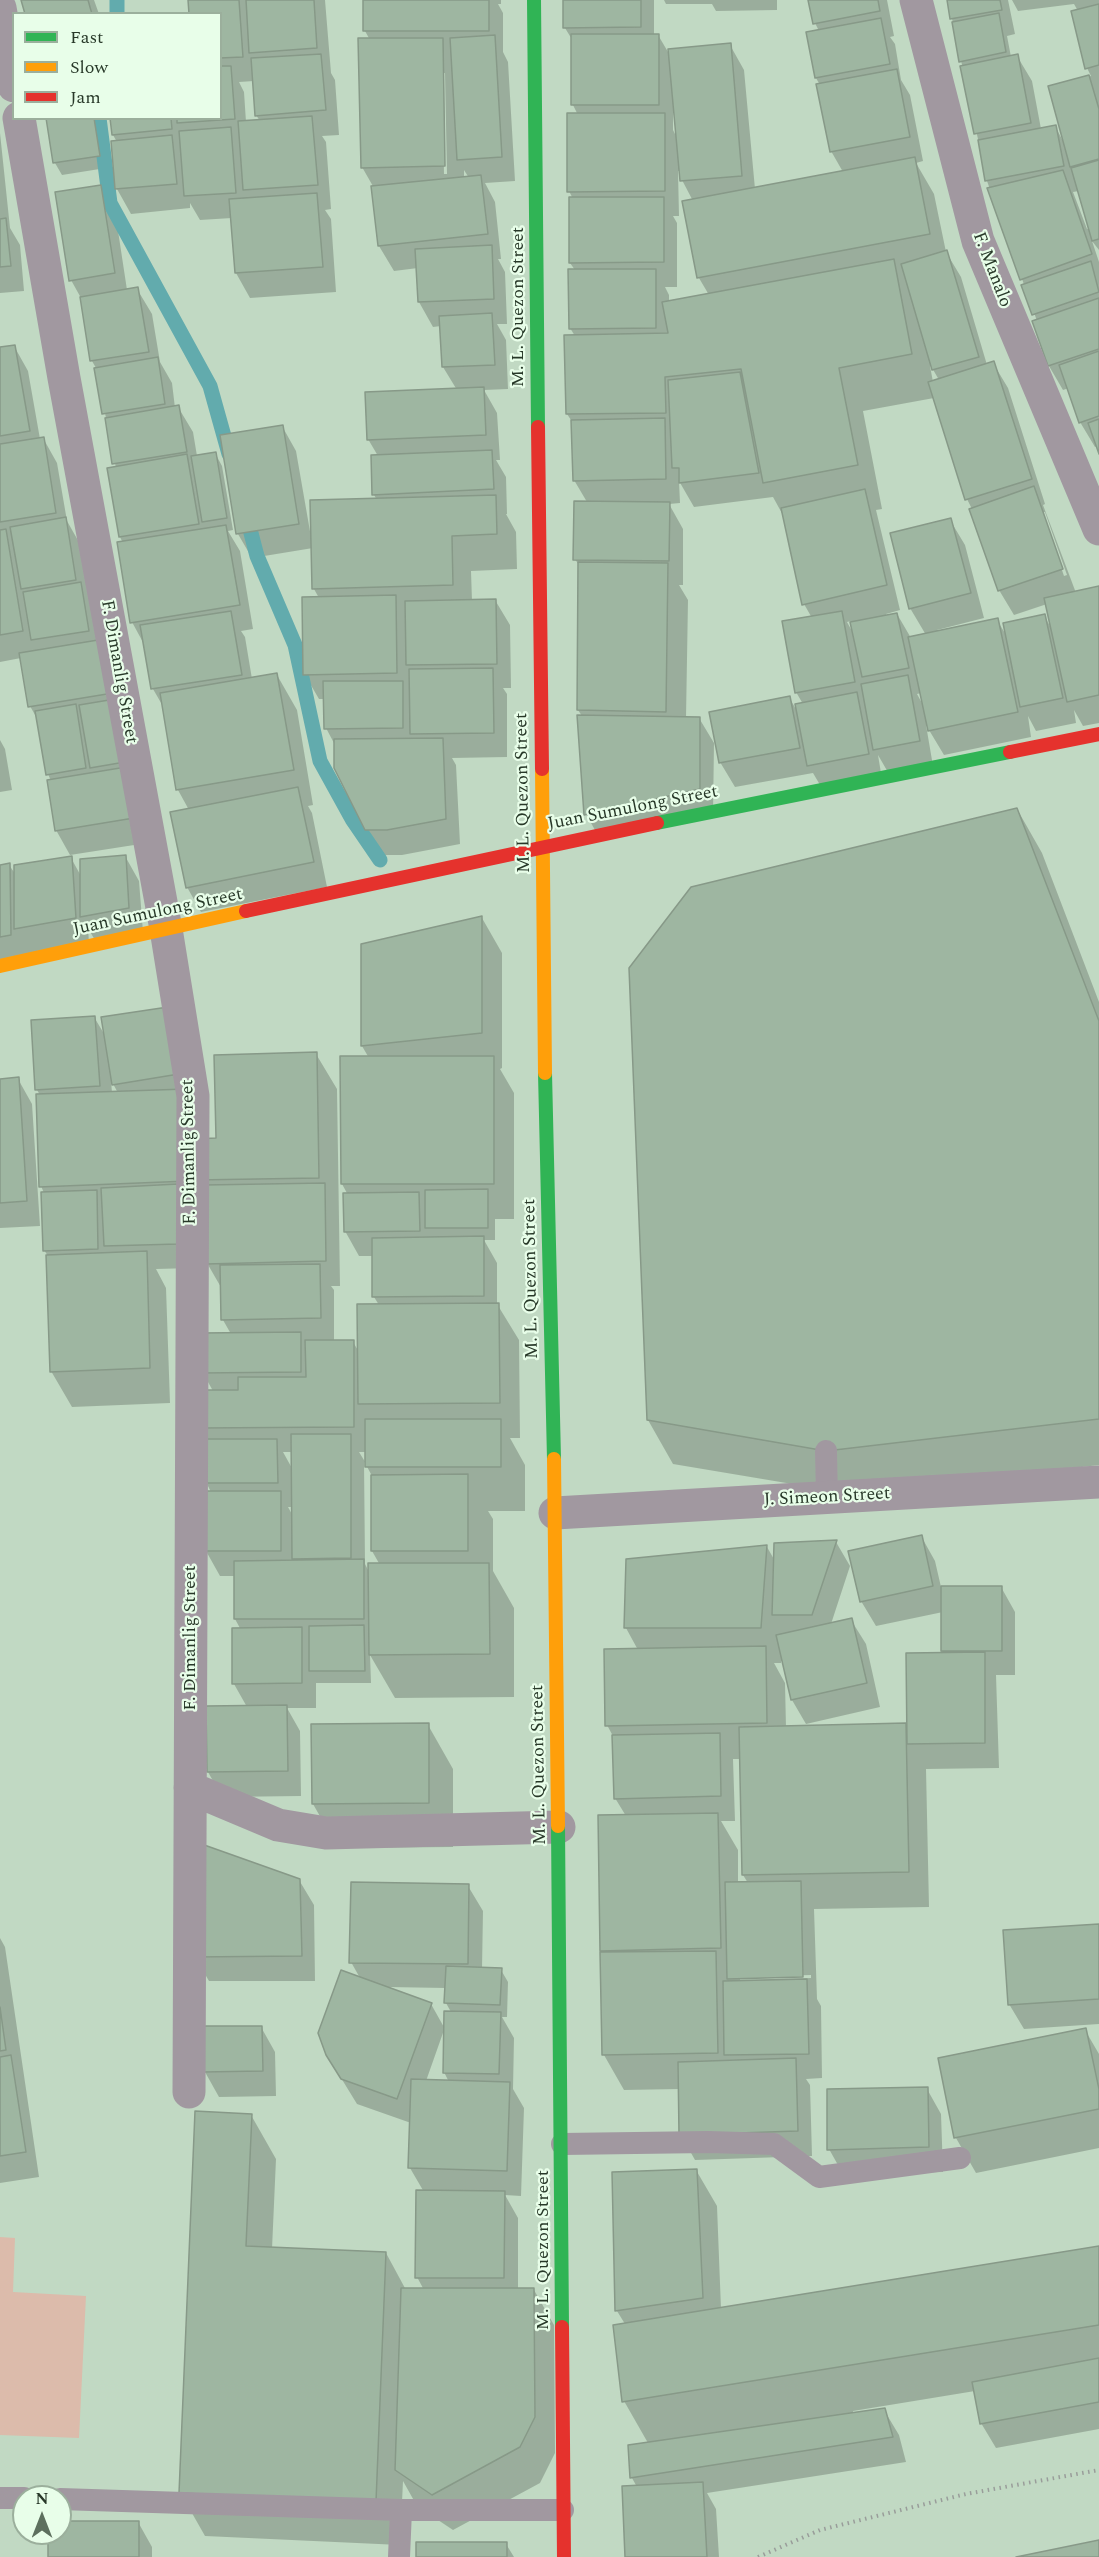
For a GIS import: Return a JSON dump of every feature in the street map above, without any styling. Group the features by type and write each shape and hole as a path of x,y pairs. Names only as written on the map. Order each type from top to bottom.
{"main road":[{"name":"M. L. Quezon Street","path":"534,0 542,846 559,1827 564,2557"},
{"name":"Juan Sumulong Street","path":"0,966 542,846 1099,734"}],"street":[{"name":"F. Manalo","path":"916,0 978,241 1099,529"},
{"path":"0,8 12,75"},
{"name":"F. Dimanlig Street","path":"19,120 66,390 166,929 193,1096 189,2092"},
{"name":"J. Simeon Street","path":"555,1513 1099,1482"},
{"path":"190,1788 278,1825 327,1833 559,1827"}],"lane":[{"path":"826,1451 826,1498"},
{"path":"562,2144 708,2142 774,2144 819,2177 960,2158"},
{"path":"72,2499 401,2510 563,2510"},
{"path":"399,2557 401,2510"}],"path":[{"path":"758,2557 819,2530 966,2494 1099,2470"}],"shaded area":[{"path":"0,2237 15,2238 13,2292 86,2296 79,2438 0,2435"}],"building":[{"path":"21,0 88,0 91,12 24,12"},
{"path":"188,0 239,0 243,57 222,58 222,12 189,12"},
{"path":"246,0 314,0 317,48 249,53"},
{"path":"363,0 489,0 489,31 363,31"},
{"path":"563,0 641,0 641,27 563,28"},
{"path":"808,0 878,0 880,11 813,24"},
{"path":"947,0 1000,0 1002,10 950,19"},
{"path":"1099,4 1099,65 1085,69 1071,11"},
{"path":"999,13 1006,52 959,62 952,22"},
{"path":"881,18 890,64 815,78 806,32"},
{"path":"571,34 659,34 659,105 571,105"},
{"path":"495,35 502,157 457,160 450,38"},
{"path":"358,38 443,38 445,166 361,168"},
{"path":"731,43 742,176 680,181 668,49"},
{"path":"321,54 326,110 255,116 251,58"},
{"path":"1018,54 1031,123 974,134 960,66"},
{"path":"222,66 231,66 235,119 222,120"},
{"path":"897,69 910,137 830,152 816,84"},
{"path":"1089,75 1099,109 1099,159 1070,167 1048,86"},
{"path":"567,113 665,113 665,191 567,192"},
{"path":"312,116 318,185 243,190 238,121"},
{"path":"46,120 94,120 100,156 53,163"},
{"path":"110,120 171,120 172,129 112,135"},
{"path":"177,120 220,120 177,123"},
{"path":"1056,125 1064,166 985,181 978,140"},
{"path":"231,127 236,193 184,196 179,131"},
{"path":"172,135 177,184 115,189 111,141"},
{"path":"915,157 930,234 697,278 682,201"},
{"path":"1099,160 1099,239 1092,241 1071,168"},
{"path":"1063,170 1092,254 1020,280 987,188"},
{"path":"481,175 488,234 378,246 371,186"},
{"path":"101,185 115,273 69,281 55,192"},
{"path":"317,193 323,267 235,273 229,199"},
{"path":"569,197 664,197 664,262 569,263"},
{"path":"6,218 11,266 0,267 0,219"},
{"path":"492,245 494,299 418,302 415,249"},
{"path":"947,250 979,357 932,370 901,264"},
{"path":"894,259 912,354 839,368 858,465 763,483 741,369 665,377 666,413 566,414 564,335 668,333 662,302"},
{"path":"1091,261 1099,292 1032,315 1021,285"},
{"path":"568,269 656,269 656,328 569,329"},
{"path":"138,287 149,352 90,361 80,297"},
{"path":"1099,298 1099,349 1048,366 1032,321"},
{"path":"492,313 495,365 442,367 439,316"},
{"path":"15,345 30,431 0,436 0,347"},
{"path":"1099,351 1099,416 1079,423 1059,365"},
{"path":"158,357 165,404 102,414 94,368"},
{"path":"994,361 1032,479 965,500 928,382"},
{"path":"740,372 759,473 679,483 679,468 672,468 668,380"},
{"path":"484,387 486,435 367,440 365,392"},
{"path":"179,405 187,452 112,464 105,418"},
{"path":"665,418 666,479 573,481 571,420"},
{"path":"1099,419 1099,454 1088,423"},
{"path":"283,425 299,524 236,534 220,435"},
{"path":"44,437 56,513 0,522 0,444"},
{"path":"492,450 494,489 372,495 371,455"},
{"path":"216,452 227,518 202,522 191,456"},
{"path":"187,454 199,524 119,537 107,468"},
{"path":"1034,486 1063,569 998,591 969,509"},
{"path":"865,489 887,585 802,605 781,508"},
{"path":"496,495 497,534 452,536 453,585 312,589 310,500"},
{"path":"574,501 670,502 669,561 573,560"},
{"path":"66,517 76,580 21,589 10,527"},
{"path":"951,518 971,593 909,609 890,533"},
{"path":"226,525 240,605 130,623 117,542"},
{"path":"6,529 23,631 0,635 0,530"},
{"path":"578,562 668,563 666,712 577,710"},
{"path":"81,582 89,631 31,640 23,592"},
{"path":"1099,586 1099,695 1067,702 1044,598"},
{"path":"396,595 397,673 303,675 302,597"},
{"path":"496,599 497,664 406,665 405,601"},
{"path":"231,611 242,675 151,689 140,625"},
{"path":"842,611 855,682 795,693 782,621"},
{"path":"897,613 909,668 862,677 850,622"},
{"path":"1045,614 1063,698 1020,707 1003,623"},
{"path":"998,618 1018,712 928,731 908,637"},
{"path":"98,640 107,694 28,707 19,653"},
{"path":"493,668 494,733 410,734 409,669"},
{"path":"277,673 294,770 176,790 160,693"},
{"path":"908,675 920,741 873,750 861,684"},
{"path":"323,681 403,681 403,728 324,729"},
{"path":"857,692 869,754 807,766 795,704"},
{"path":"790,696 800,748 719,763 709,712"},
{"path":"115,699 125,762 90,768 79,705"},
{"path":"76,704 86,768 46,775 35,711"},
{"path":"577,715 700,717 700,789 584,815"},
{"path":"443,738 446,819 387,830 365,830 334,768 334,739"},
{"path":"126,767 134,818 55,831 47,780"},
{"path":"298,787 314,862 186,888 170,812"},
{"path":"1017,808 1099,1021 1099,1419 826,1451 647,1420 629,968 691,887"},
{"path":"126,855 129,908 80,917 80,859"},
{"path":"72,856 76,918 14,929 14,865"},
{"path":"10,863 11,935 0,937 0,865"},
{"path":"482,916 482,1033 361,1046 361,944"},
{"path":"168,1007 179,1074 112,1085 101,1017"},
{"path":"95,1016 100,1086 35,1090 31,1020"},
{"path":"317,1052 319,1178 196,1180 195,1139 216,1138 214,1055"},
{"path":"340,1056 494,1056 494,1184 341,1184"},
{"path":"19,1077 27,1201 0,1203 0,1079"},
{"path":"186,1089 189,1181 39,1187 36,1094"},
{"path":"325,1183 326,1261 206,1264 204,1185"},
{"path":"178,1184 179,1244 104,1246 101,1188"},
{"path":"488,1189 488,1228 425,1228 425,1190"},
{"path":"97,1190 98,1249 43,1251 41,1192"},
{"path":"419,1192 420,1231 344,1232 343,1193"},
{"path":"484,1236 484,1296 372,1297 372,1238"},
{"path":"147,1251 150,1368 50,1372 46,1255"},
{"path":"320,1264 321,1318 221,1320 220,1265"},
{"path":"499,1303 500,1403 358,1404 357,1304"},
{"path":"301,1332 301,1372 201,1373 200,1333"},
{"path":"305,1340 354,1340 354,1427 199,1428 198,1390 238,1390 238,1377 306,1377"},
{"path":"365,1419 501,1419 501,1467 365,1467"},
{"path":"291,1434 351,1434 351,1558 292,1559"},
{"path":"204,1439 277,1439 278,1483 204,1483"},
{"path":"468,1474 468,1551 371,1551 371,1475"},
{"path":"203,1491 281,1491 281,1551 204,1551"},
{"path":"922,1535 933,1586 860,1602 848,1551"},
{"path":"837,1540 812,1615 772,1615 774,1543"},
{"path":"767,1545 761,1628 624,1628 626,1559"},
{"path":"364,1559 364,1619 234,1619 234,1561"},
{"path":"368,1563 489,1563 490,1654 369,1655"},
{"path":"941,1586 1002,1586 1002,1651 941,1651"},
{"path":"852,1618 867,1683 791,1700 776,1635"},
{"path":"364,1625 365,1671 309,1671 309,1626"},
{"path":"302,1627 302,1683 232,1684 232,1628"},
{"path":"766,1646 767,1723 605,1726 604,1649"},
{"path":"985,1652 985,1743 907,1744 906,1653"},
{"path":"287,1705 288,1771 207,1772 206,1706"},
{"path":"429,1723 429,1803 312,1804 311,1724"},
{"path":"906,1723 909,1872 742,1875 739,1727"},
{"path":"720,1733 721,1796 614,1799 612,1735"},
{"path":"718,1813 721,1948 600,1951 598,1815"},
{"path":"193,1841 300,1879 302,1956 193,1957"},
{"path":"801,1881 803,1977 727,1979 725,1882"},
{"path":"351,1882 469,1884 468,1964 349,1963"},
{"path":"1099,1924 1099,1999 1008,2005 1003,1930"},
{"path":"716,1951 718,2053 602,2055 600,1952"},
{"path":"446,1966 502,1968 500,2005 444,2003"},
{"path":"341,1970 432,2003 397,2099 341,2079 326,2055 318,2033"},
{"path":"807,1979 809,2054 724,2055 723,1981"},
{"path":"0,2007 6,2050 0,2051"},
{"path":"444,2011 501,2012 499,2074 443,2073"},
{"path":"203,2026 262,2026 263,2071 203,2072"},
{"path":"1086,2028 1099,2089 1099,2109 954,2138 938,2058"},
{"path":"11,2055 26,2152 0,2156 0,2057"},
{"path":"796,2058 798,2131 679,2135 678,2062"},
{"path":"411,2079 510,2082 507,2171 408,2168"},
{"path":"928,2087 929,2147 827,2150 827,2089"},
{"path":"195,2111 252,2114 246,2246 386,2252 376,2502 179,2493"},
{"path":"697,2169 703,2298 615,2311 612,2172"},
{"path":"416,2190 505,2191 504,2278 415,2278"},
{"path":"1099,2246 1099,2325 622,2402 613,2325"},
{"path":"401,2288 534,2288 535,2417 520,2447 432,2495 395,2470"},
{"path":"1099,2358 1099,2402 980,2424 972,2382"},
{"path":"885,2408 893,2437 630,2478 628,2445"},
{"path":"703,2482 707,2557 625,2557 622,2486"},
{"path":"72,2521 139,2521 139,2557 48,2557 48,2545 72,2545"},
{"path":"1099,2540 1099,2557 1016,2557"},
{"path":"416,2542 507,2542 507,2557 416,2557"}],"waterway":[{"path":"117,0 117,12"},
{"path":"99,120 110,203 210,386 229,454"},
{"path":"246,514 257,556 295,645 320,761 352,819 380,860"}],"traffic: fast":[{"path":"534,0 538,427"},
{"path":"657,823 1010,752"},
{"path":"545,1073 554,1459"},
{"path":"558,1826 562,2327"}],"traffic: slow":[{"path":"542,769 545,1073"},
{"path":"0,966 246,911"},
{"path":"554,1459 558,1826"}],"traffic: jam":[{"path":"538,427 542,769"},
{"path":"1010,752 1099,734"},
{"path":"246,911 657,823"},
{"path":"562,2327 564,2557"}]}
